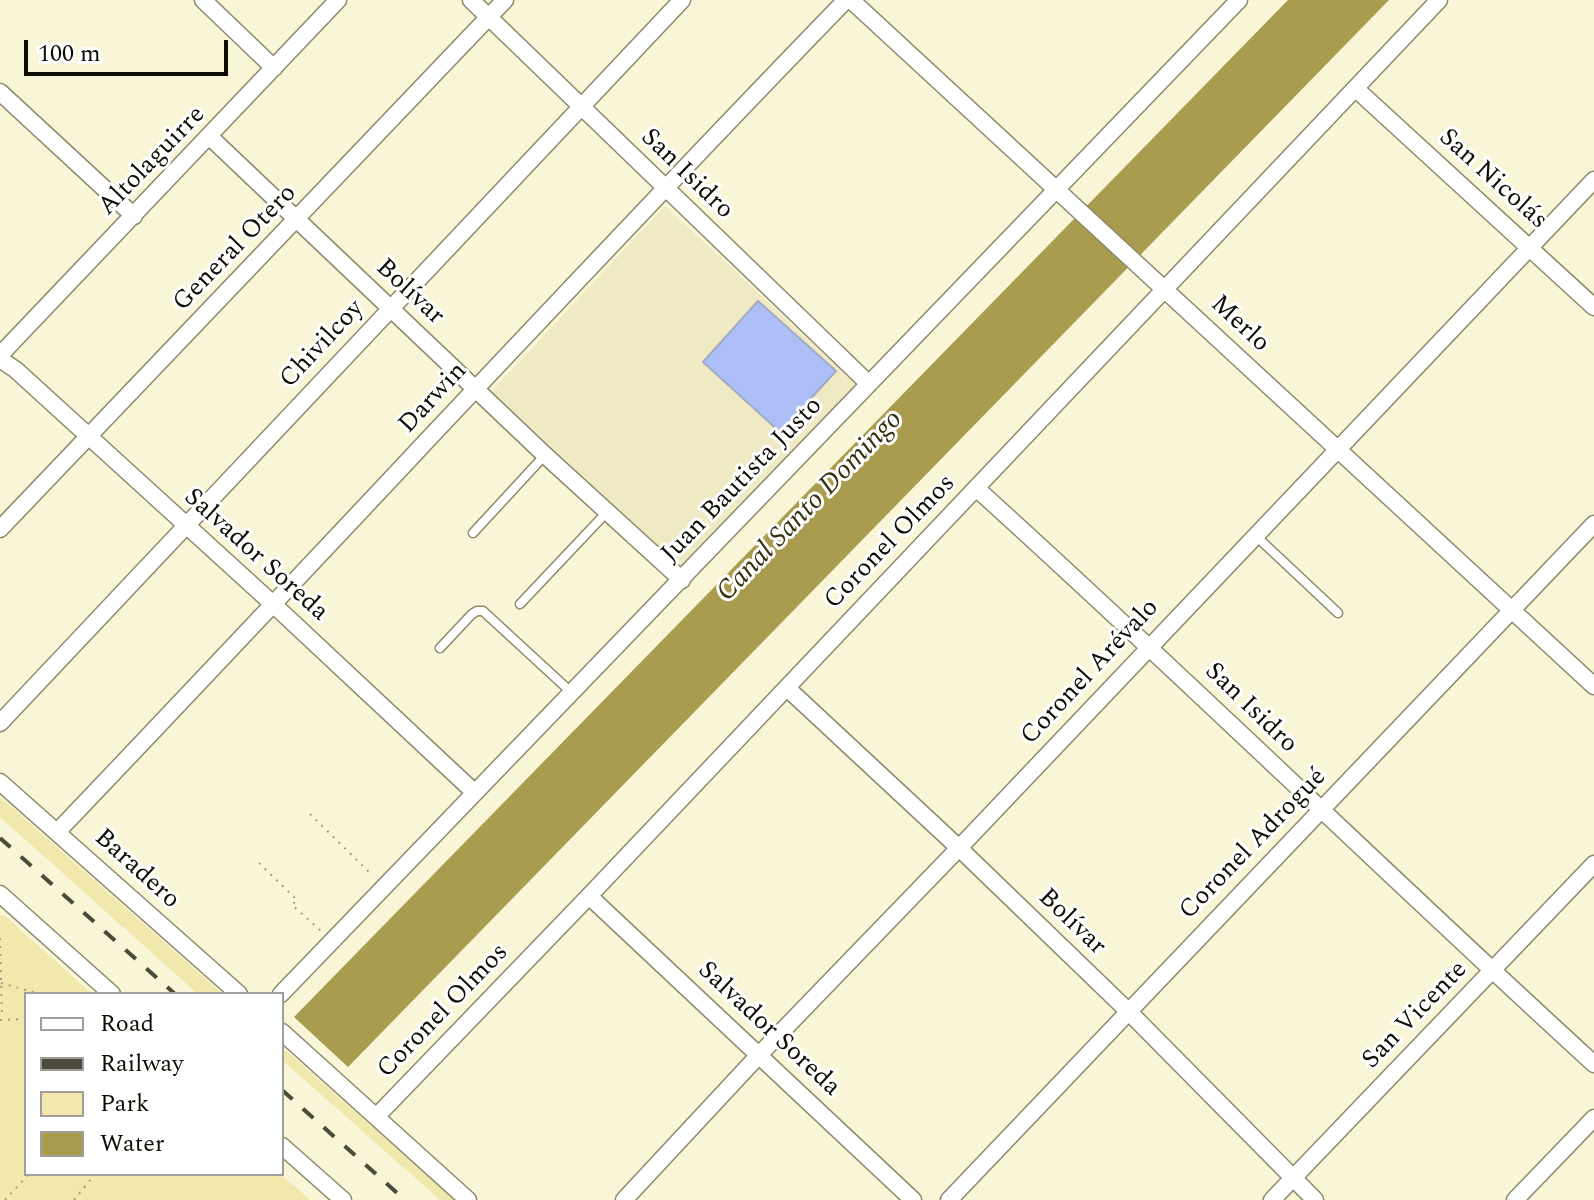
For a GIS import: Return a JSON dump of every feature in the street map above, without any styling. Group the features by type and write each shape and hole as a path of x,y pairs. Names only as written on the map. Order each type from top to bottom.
{"street":[{"path":"203,0 274,68"},
{"name":"Altolaguirre","path":"0,357 338,0"},
{"name":"San Isidro","path":"471,0 869,384"},
{"name":"General Otero","path":"0,529 505,0"},
{"name":"Chivilcoy","path":"0,723 682,0"},
{"name":"Darwin","path":"57,832 274,605 664,187 849,0"},
{"name":"Merlo","path":"849,0 1594,686"},
{"name":"Juan Bautista Justo","path":"283,992 1239,0"},
{"name":"Coronel Olmos","path":"376,1117 1439,0"},
{"name":"San Nicolás","path":"1356,89 1594,307"},
{"path":"0,92 134,216"},
{"name":"Bolívar","path":"210,137 545,455 682,580"},
{"name":"Coronel Arévalo","path":"624,1200 1594,180"},
{"name":"Salvador Soreda","path":"0,357 274,605 474,792"},
{"name":"San Isidro","path":"976,488 1150,646 1320,810 1594,1064"},
{"name":"Coronel Adrogué","path":"949,1200 1594,524"},
{"name":"Bolívar","path":"787,688 1128,1011 1315,1200"},
{"name":"Baradero","path":"0,782 237,992"},
{"name":"San Vicente","path":"1272,1200 1594,864"},
{"path":"0,894 110,992"},
{"name":"Salvador Soreda","path":"589,896 913,1200"},
{"path":"284,1034 468,1200"},
{"path":"1515,1200 1594,1118"},
{"path":"284,1148 343,1200"}],"lane":[{"path":"473,533 545,455"},
{"path":"520,604 607,512"},
{"path":"1256,535 1338,613"},
{"path":"440,648 472,614 483,611 572,692"}],"path":[{"path":"310,814 384,886"},
{"path":"259,863 297,900 292,905 332,941"},
{"path":"0,938 1,1019 24,1019"},
{"path":"0,983 33,992"},
{"path":"5,1200 27,1176"},
{"path":"74,1200 93,1176"}],"shaded area":[{"path":"665,206 856,384 683,569 492,391"}],"green space":[{"path":"0,797 221,992 196,992 0,817"},
{"path":"0,915 4,915 90,992 24,992 24,1176 283,1176 310,1200 0,1200"},
{"path":"284,1049 455,1200 440,1200 284,1062"}],"water":[{"name":"Canal Santo Domingo","path":"1288,0 1389,0 348,1067 294,1017"}],"building":[{"path":"758,301 836,371 780,432 703,362"}],"railway":[{"path":"0,838 173,992"},
{"path":"284,1092 405,1200"}]}
